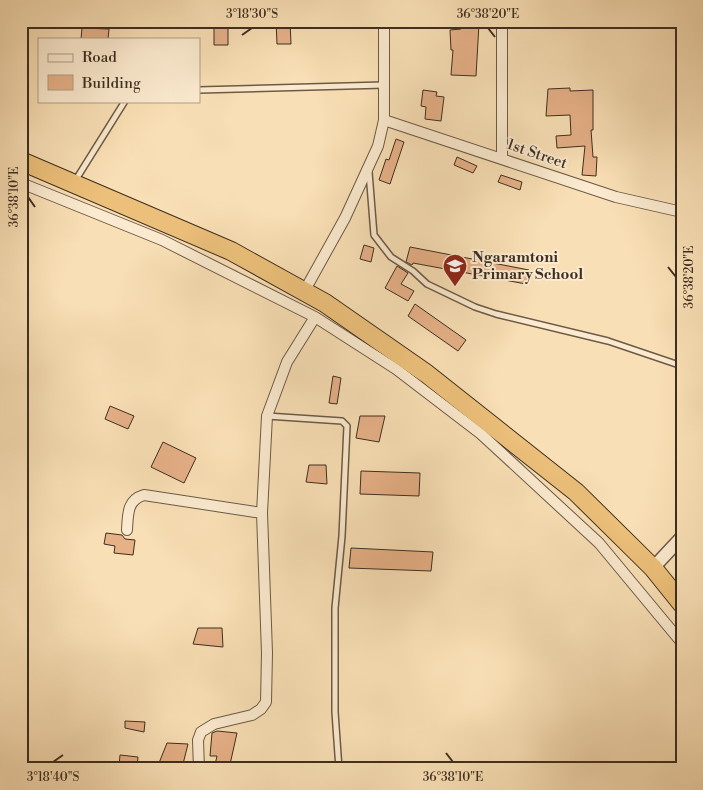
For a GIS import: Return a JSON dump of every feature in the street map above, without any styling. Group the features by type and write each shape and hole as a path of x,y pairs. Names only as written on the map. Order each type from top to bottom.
{"highway":[{"path":"21,160 231,251 305,290 427,374 576,492 652,568 682,604"}],"street":[{"path":"305,290 333,242 378,146 384,120 384,21"},
{"path":"502,21 502,158"},
{"name":"1st Street","path":"384,120 616,197 682,212"},
{"path":"21,183 162,240 315,317 396,369 481,434 599,543 682,643"},
{"path":"199,769 198,740 202,732 214,724 257,712 266,702 267,653 262,512 267,416 287,362 315,317"},
{"path":"127,530 129,508 134,500 144,495 262,512"},
{"path":"652,568 682,537"}],"lane":[{"path":"200,90 384,85"},
{"path":"73,184 124,102"},
{"path":"368,168 374,235 391,257 413,271 427,284 475,307 496,314 608,341 682,366"},
{"path":"267,416 342,421 347,426 342,536 335,608 336,712 339,769"}],"building":[{"path":"214,21 228,21 228,45 214,45"},
{"path":"276,21 290,21 291,44 277,44"},
{"path":"461,24 479,24 476,76 451,75 453,50 451,50 450,30 461,29"},
{"path":"82,28 109,29 108,38 81,38"},
{"path":"570,88 570,91 593,90 593,130 591,130 593,157 597,157 596,176 582,175 585,146 557,148 556,136 571,135 570,115 546,116 548,89"},
{"path":"423,90 437,92 436,96 444,97 441,121 425,119 426,107 421,106"},
{"path":"396,139 404,142 390,184 379,180 386,159 389,160"},
{"path":"457,157 477,166 473,173 454,165"},
{"path":"501,175 522,182 520,190 498,182"},
{"path":"364,245 374,248 371,262 360,259"},
{"path":"410,247 529,270 526,284 413,263 412,265 406,262"},
{"path":"397,266 408,273 401,284 414,291 408,301 385,288"},
{"path":"415,304 466,340 458,351 408,316"},
{"path":"333,376 341,378 337,404 329,403"},
{"path":"110,406 134,416 128,429 105,419"},
{"path":"360,416 385,416 379,442 356,438"},
{"path":"163,442 196,458 184,483 151,467"},
{"path":"309,465 326,465 327,484 306,482"},
{"path":"361,471 420,473 419,496 360,494"},
{"path":"106,533 122,535 125,539 135,540 133,555 114,553 115,546 104,544"},
{"path":"351,548 433,552 431,571 349,568"},
{"path":"198,628 222,628 223,647 193,644"},
{"path":"125,721 145,722 144,732 125,728"},
{"path":"217,731 237,733 229,769 214,769 217,756 210,756 212,733"},
{"path":"167,743 188,744 183,764 159,763"},
{"path":"120,755 138,757 137,767 122,769 122,766 119,766"}],"place":[{"name":"Ngaramtoni Primary School","path":"455,287"}]}
